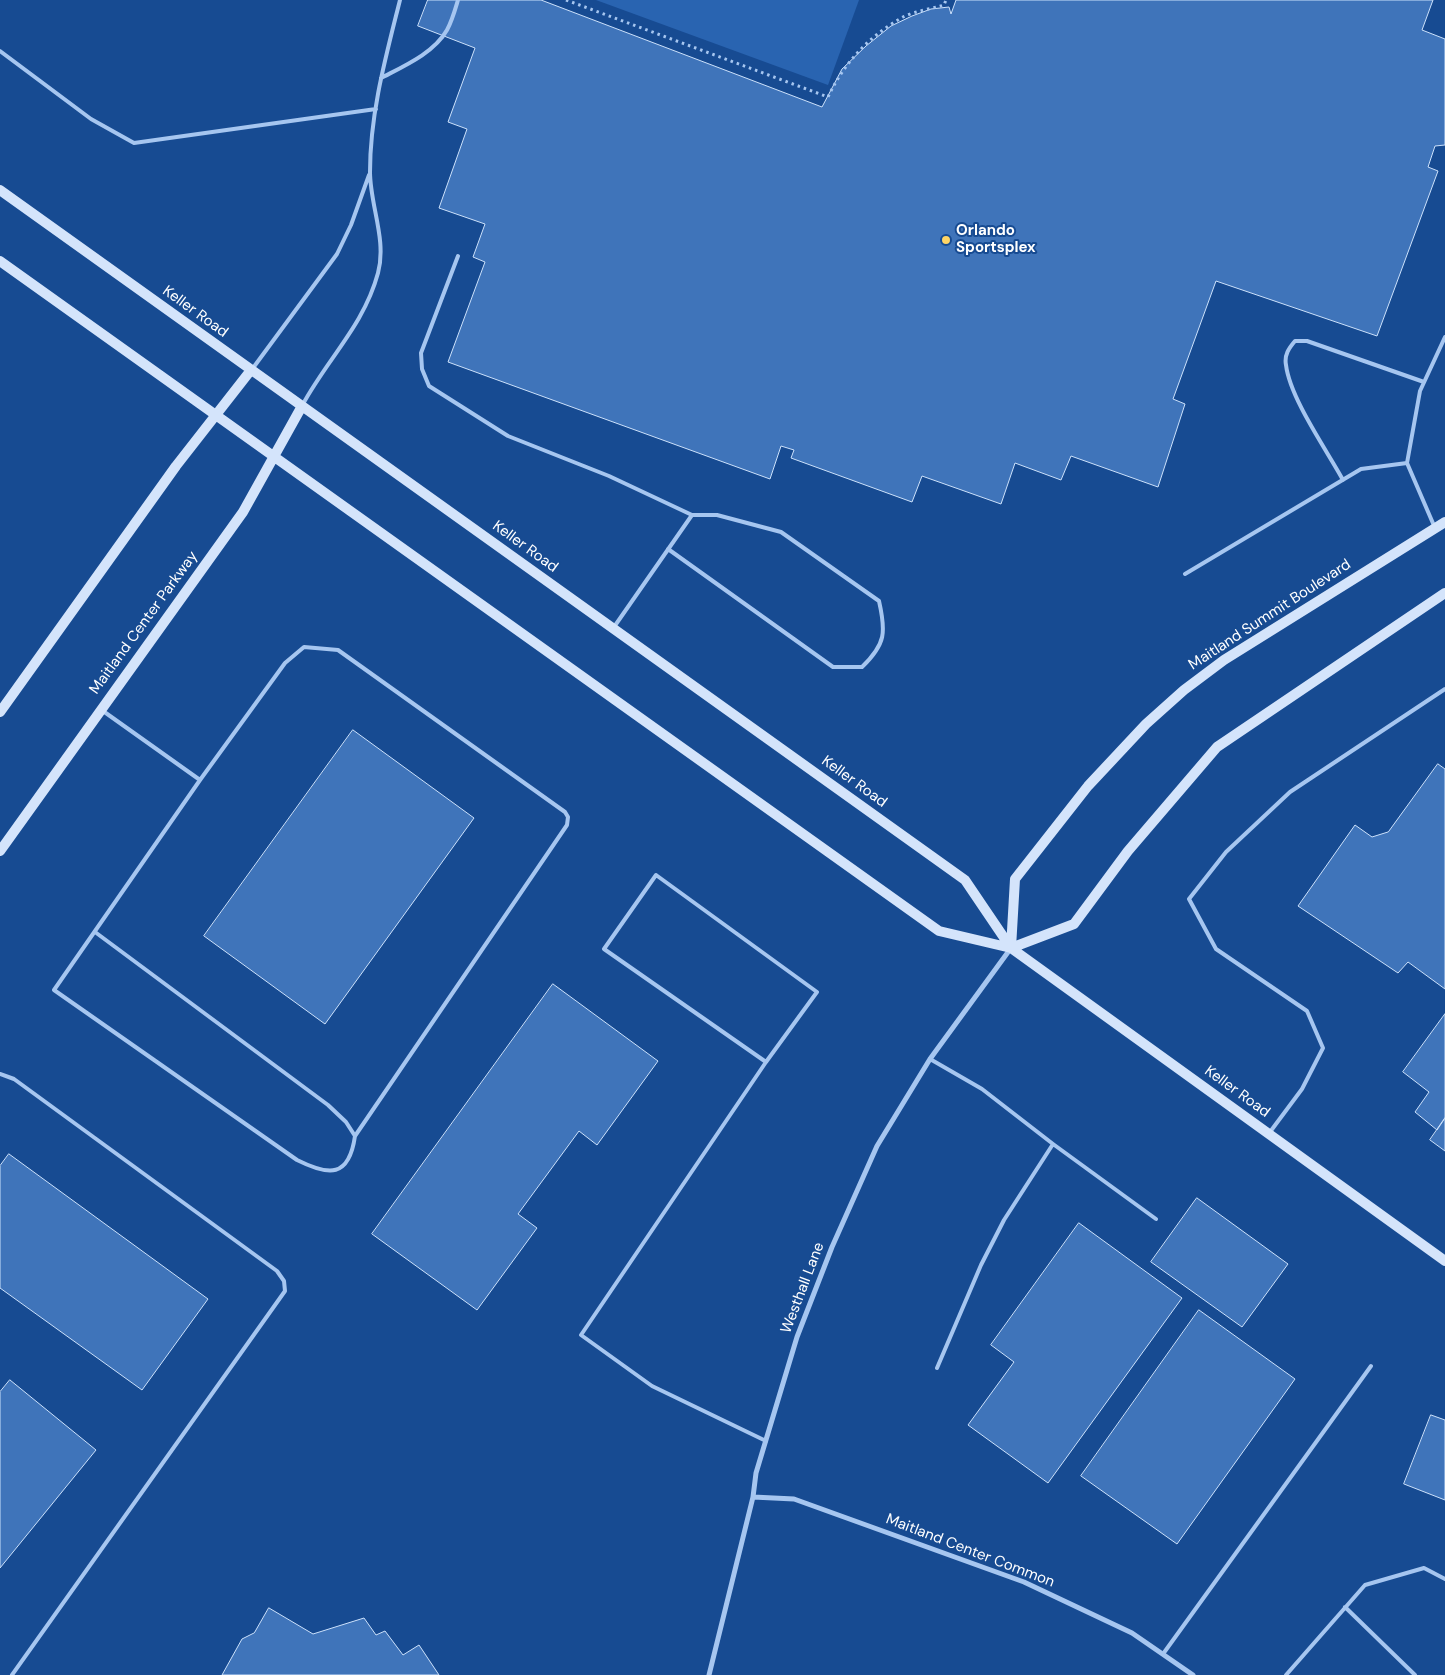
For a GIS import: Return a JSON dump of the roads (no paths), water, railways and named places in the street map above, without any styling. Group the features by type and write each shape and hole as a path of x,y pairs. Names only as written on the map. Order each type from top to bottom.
{"street":[{"name":"Keller Road","path":"0,190 964,880 1011,948 1445,1261"},
{"name":"Keller Road","path":"0,262 938,931 1011,948"},
{"path":"0,712 176,466 251,370"},
{"name":"Maitland Center Parkway","path":"0,851 243,512 302,406"},
{"name":"Maitland Summit Boulevard","path":"1011,948 1015,879 1088,786 1146,724 1184,690 1224,660 1445,522"},
{"path":"1011,948 1074,924 1128,851 1217,747 1445,593"},
{"name":"Westhall Lane","path":"709,1675 753,1497 756,1473 797,1337 832,1246 877,1146 930,1059 1011,948"},
{"name":"Maitland Center Common","path":"753,1497 794,1499 1024,1582 1132,1633 1193,1675"}],"lane":[{"path":"251,370 337,254 351,225 370,173 381,78 400,0"},
{"path":"381,78 411,62 441,39 448,29 458,0"},
{"path":"0,51 92,120 134,143 376,109"},
{"path":"302,406 314,382 363,314 379,272 380,231 370,173"},
{"path":"458,256 421,352 422,369 429,386 508,436 609,476 692,515 717,515 781,532 879,601 885,627 876,653 862,668 833,666 668,549"},
{"path":"1435,528 1407,463 1420,391 1445,337"},
{"path":"1343,480 1291,382 1285,364 1288,349 1295,341 1307,341 1424,382"},
{"path":"1185,574 1361,469 1407,463"},
{"path":"613,628 692,515"},
{"path":"304,647 320,647 338,650 565,812 568,817 567,825 355,1136 348,1159 341,1167 332,1171 322,1172 297,1160 54,990 200,780 285,662 304,647"},
{"path":"1268,1134 1302,1089 1323,1048 1307,1011 1216,949 1189,899 1226,852 1290,792 1445,689"},
{"path":"101,710 200,780"},
{"path":"766,1062 604,949 656,875 817,992 766,1062 581,1335 652,1386 766,1441"},
{"path":"95,932 328,1105 346,1122 355,1136"},
{"path":"930,1059 982,1089 1053,1144 1156,1219"},
{"path":"0,1074 14,1079 276,1271 284,1281 285,1291 12,1675"},
{"path":"937,1368 977,1274 1004,1220 1053,1144"},
{"path":"1163,1654 1371,1366"},
{"path":"1286,1675 1365,1585 1424,1568 1445,1579"},
{"path":"1345,1607 1415,1675"}],"place":[{"name":"Orlando Sportsplex","path":"946,240"}]}
